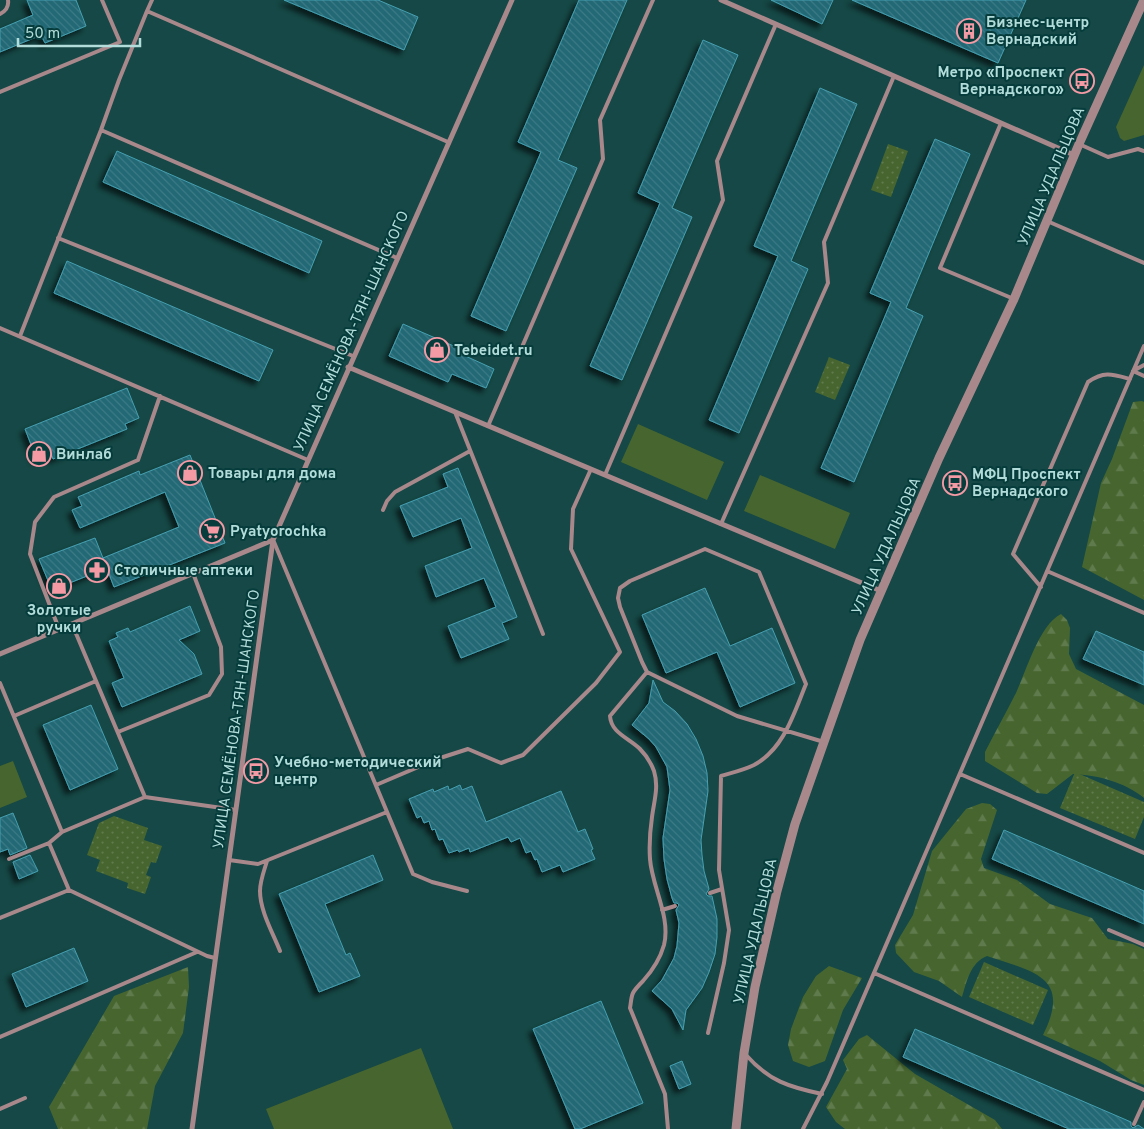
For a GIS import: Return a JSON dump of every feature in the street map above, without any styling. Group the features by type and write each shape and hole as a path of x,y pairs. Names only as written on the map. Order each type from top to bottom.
{"street":[{"name":"УЛИЦА СЕМЁНОВА-ТЯН-ШАНСКОГО","path":"192,1129 273,540 512,0"},
{"path":"721,0 1074,155"},
{"name":"УЛИЦА УДАЛЬЦОВА","path":"736,1129 744,1053 777,891 795,824 860,640 939,458 1014,299 1074,155 1144,0"},
{"path":"348,367 881,591"},
{"path":"0,654 273,540"}],"lane":[{"path":"0,14 6,10 8,0"},
{"path":"0,92 120,42 102,0"},
{"path":"20,336 152,0"},
{"path":"488,426 603,159 600,120 653,0"},
{"path":"147,11 448,142"},
{"path":"605,475 723,200 717,161 776,24"},
{"path":"721,524 828,283 824,242 894,76"},
{"path":"1002,123 940,268 1014,299"},
{"path":"101,130 397,258"},
{"path":"1079,144 1108,157 1138,149 1144,151"},
{"path":"1047,221 1144,263"},
{"path":"58,238 353,356"},
{"path":"0,328 308,460"},
{"path":"803,1129 822,1094 1144,346"},
{"path":"1133,371 1144,365"},
{"path":"1133,371 1144,376"},
{"path":"1041,587 1013,554 1088,382 1095,377 1110,373 1130,379"},
{"path":"59,629 30,554 36,522 54,497 138,460 160,396"},
{"path":"455,412 543,634"},
{"path":"383,510 387,501 395,492 470,451"},
{"path":"376,785 468,749 501,763 524,755 596,683 620,652 571,549 573,509 591,469"},
{"path":"273,540 413,874 432,882 467,891"},
{"path":"708,1033 724,963 729,930 719,870 721,776 754,765 767,755 788,730 806,684 759,572 706,549 630,581 620,588 618,598 620,607 647,672 737,716 788,730 824,742"},
{"path":"1047,571 1144,613"},
{"path":"118,732 209,695 222,674 221,647 193,573"},
{"path":"72,624 145,797"},
{"path":"647,672 610,716 610,722 613,728 640,748 654,771 656,790 650,838 650,860 666,924 666,933 661,954 651,972 633,993 630,1008 665,1094 668,1129"},
{"path":"14,716 96,681"},
{"path":"0,683 62,832"},
{"path":"960,774 1144,853"},
{"path":"9,859 49,843 62,832 145,797 236,810"},
{"path":"229,860 258,864 387,812"},
{"path":"49,843 68,890 197,952 216,958"},
{"path":"267,861 260,896 280,950"},
{"path":"710,893 722,889"},
{"path":"0,918 68,890"},
{"path":"662,910 674,906"},
{"path":"1109,930 1144,944"},
{"path":"0,1038 197,952"},
{"path":"874,973 1144,1090"},
{"path":"744,1053 770,1077 792,1088 822,1094"},
{"path":"0,1109 25,1098"},
{"path":"1134,1124 1144,1102"}],"green space":[{"path":"1144,65 1144,135 1124,141 1120,138 1116,127"},
{"path":"888,144 908,151 891,197 871,190"},
{"path":"829,357 850,365 835,400 815,392"},
{"path":"1133,402 1144,402 1144,600 1082,567 1101,483"},
{"path":"638,424 724,462 707,500 621,462"},
{"path":"760,475 850,513 835,549 744,511"},
{"path":"1061,614 1067,620 1070,628 1069,654 1076,669 1144,705 1144,798 1136,792 1110,780 1073,774 1047,794 1037,793 985,761 985,752 1016,693 1040,638 1053,620"},
{"path":"13,761 27,797 0,808 0,766"},
{"path":"1075,772 1144,802 1144,817 1135,839 1060,808"},
{"path":"982,803 990,804 997,810 981,859 984,868 1017,880 1050,904 1092,918 1108,939 1133,944 1144,949 1144,1085 1131,1080 1100,1061 1043,1035 1051,1016 1053,1000 1050,989 1044,980 1033,973 987,956 981,959 973,968 962,997 939,981 914,972 896,953 895,945 913,915 932,851 966,809"},
{"path":"114,816 148,828 144,840 162,846 156,863 151,862 146,875 151,877 145,894 127,888 128,883 96,871 100,860 87,855 99,823"},
{"path":"984,962 1048,990 1033,1025 969,997"},
{"path":"829,966 862,978 843,1010 825,1061 809,1067 793,1061 788,1045 791,1029 803,997 816,976"},
{"path":"188,967 189,987 183,1033 155,1086 147,1129 58,1129 49,1107 114,996"},
{"path":"867,1035 915,1074 995,1120 1002,1129 845,1129 836,1122 826,1107 847,1069 843,1060 859,1039"},
{"path":"421,1048 453,1129 274,1129 266,1109"}],"building":[{"path":"27,0 76,0 86,26 45,43 41,35 0,52 0,29 33,15"},
{"path":"284,0 378,0 418,17 404,50"},
{"path":"579,0 627,0 558,160 577,168 506,331 471,316 541,152 518,142"},
{"path":"771,0 833,0 822,24"},
{"name":"Бизнес-центр Вернадский","path":"852,0 1026,0 998,63"},
{"path":"703,40 738,55 672,208 692,217 622,380 590,366 660,203 638,193"},
{"path":"820,88 857,104 791,261 808,269 739,433 709,420 778,256 754,246"},
{"path":"935,139 970,154 906,308 923,316 854,482 821,468 891,302 870,293"},
{"path":"117,151 322,241 309,273 103,182"},
{"path":"67,261 273,350 259,381 54,293"},
{"path":"403,324 463,350 461,354 494,369 486,388 452,374 448,382 389,356"},
{"path":"127,388 139,418 125,424 127,429 53,459 51,454 37,460 25,429"},
{"path":"190,455 225,543 114,587 103,558 179,527 165,492 80,528 72,510 82,506 78,497 139,471 140,475"},
{"path":"458,468 517,617 502,623 509,639 461,658 448,626 496,607 484,578 436,597 425,566 472,548 461,518 413,537 400,506 448,487 443,474"},
{"path":"95,538 107,568 52,590 39,559"},
{"path":"705,588 730,646 772,628 795,683 740,707 717,652 666,673 642,615"},
{"path":"190,606 200,631 179,640 194,654 202,674 122,707 112,683 124,678 109,641 118,637 116,633 128,628 130,632"},
{"path":"1096,631 1144,652 1144,685 1083,659"},
{"path":"653,680 663,702 687,724 696,739 707,773 708,791 701,840 704,871 709,889 706,894 712,896 717,919 717,937 715,954 709,972 702,988 686,1010 683,1030 672,1009 652,991 662,980 674,958 679,923 676,910 679,905 674,903 672,898 664,859 663,838 670,790 667,767 656,747 632,725 649,703"},
{"path":"91,705 118,769 70,790 43,725"},
{"path":"460,785 462,790 472,786 486,822 561,791 578,832 585,829 595,859 563,872 560,865 542,872 537,859 535,860 531,851 526,853 520,838 511,842 508,837 470,852 469,848 449,853 443,839 439,840 435,829 432,830 429,821 424,823 421,816 417,818 409,799 433,789 434,792 448,786 449,790"},
{"path":"13,813 27,848 10,855 8,849 0,852 0,818"},
{"path":"1004,830 1144,891 1144,924 992,859"},
{"path":"30,855 38,871 19,879 13,862"},
{"path":"373,855 383,880 325,904 346,955 350,953 360,976 319,992 279,894"},
{"path":"74,948 88,981 26,1007 12,974"},
{"path":"601,1001 643,1103 580,1129 575,1129 533,1029"},
{"path":"915,1029 1131,1122 1133,1128 1138,1125 1144,1129 1069,1129 903,1057"},
{"path":"682,1061 691,1084 679,1089 670,1066"}],"place":[{"name":"Бизнес-центр Вернадский","path":"969,31"},
{"name":"Метро «Проспект Вернадского»","path":"1082,81"},
{"name":"Tebeidet.ru","path":"437,350"},
{"name":"Винлаб","path":"39,454"},
{"name":"Товары для дома","path":"190,473"},
{"name":"МФЦ Проспект Вернадского","path":"955,483"},
{"name":"Pyatyorochka","path":"212,531"},
{"name":"Столичные аптеки","path":"97,570"},
{"name":"Золотые ручки","path":"59,586"},
{"name":"Учебно-методический центр","path":"256,771"}]}
